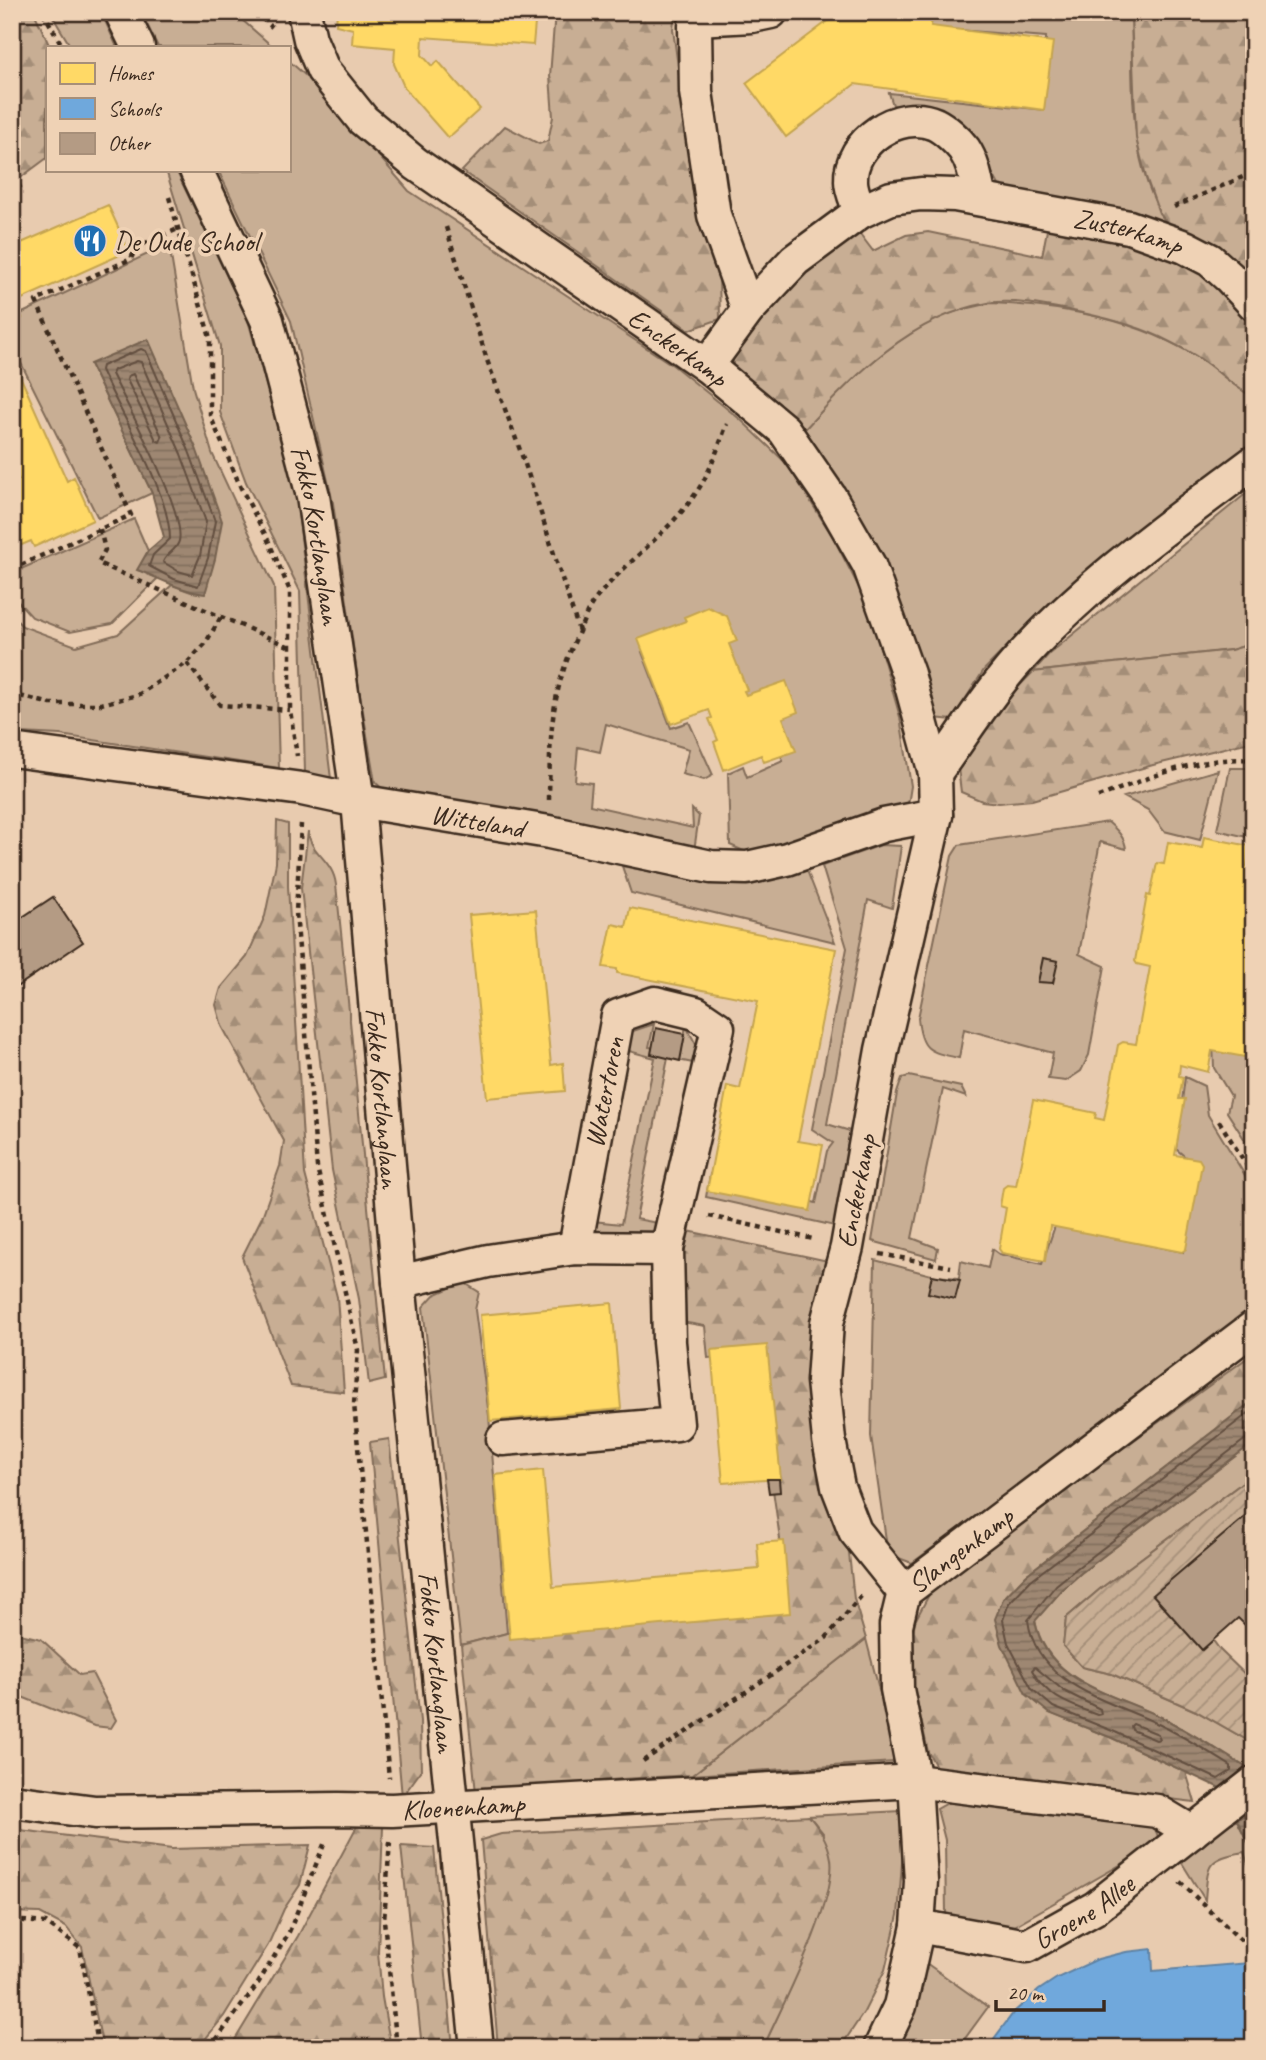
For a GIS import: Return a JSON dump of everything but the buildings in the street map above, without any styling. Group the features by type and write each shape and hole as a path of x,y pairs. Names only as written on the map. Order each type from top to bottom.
{"street":[{"path":"121,12 138,46"},
{"name":"Enckerkamp","path":"304,12 310,39 323,70 363,120 431,174 707,366 784,430 830,497 869,565 908,674 935,773 936,816 882,1050 847,1247 827,1323 823,1381 828,1440 838,1487 855,1531 894,1581"},
{"path":"748,310 714,215 696,92 697,16 752,16 771,12"},
{"path":"860,212 850,182 852,165 866,140 901,122 934,124 962,147 973,165 980,199"},
{"name":"Fokko Kortlanglaan","path":"197,172 267,320 313,496 358,801 400,1282 477,2048"},
{"name":"Zusterkamp","path":"707,366 748,310 795,260 860,212 891,198 921,194 980,199 1129,228 1185,247 1210,260 1229,276 1254,304"},
{"path":"935,773 1012,667 1055,620 1102,579 1254,462"},
{"name":"Witteland","path":"12,750 302,789 358,801 549,832 711,867 747,868 787,859 884,825 936,816"},
{"name":"Watertoren","path":"503,1439 677,1424 669,1342 667,1249 718,1028 695,1013 655,1003 618,1016 575,1248"},
{"path":"400,1282 488,1261 575,1248 667,1249"},
{"name":"Slangenkamp","path":"880,2048 900,2006 918,1926 921,1881 915,1781 897,1689 894,1581 1254,1327"},
{"path":"915,1781 1157,1811 1192,1832"},
{"name":"Kloenenkamp","path":"12,1801 95,1812 392,1810 915,1781"},
{"name":"Groene Allee","path":"918,1926 1027,1946 1095,1908 1254,1783"}],"path":[{"path":"43,12 62,46"},
{"path":"1129,228 1254,172"},
{"path":"431,174 487,360 524,461 579,632"},
{"path":"167,194 210,338 210,415 289,591 289,710 302,789 296,912 317,1167 358,1350 354,1404 392,1810 384,1920 397,2048"},
{"path":"12,569 131,515 36,301 131,258 136,247 178,229"},
{"path":"549,832 550,731 554,700 579,632 593,602 667,527 705,479 739,393"},
{"path":"100,529 105,550 98,563 289,646"},
{"path":"20,696 51,704 101,704 138,695 187,663 205,644 221,617"},
{"path":"187,663 220,705 289,710"},
{"path":"1098,797 1188,764 1239,758 1254,760"},
{"path":"1219,1121 1254,1177"},
{"path":"643,1762 826,1638 894,1581"},
{"path":"210,2048 257,1985 289,1932 338,1809"},
{"path":"1157,1859 1248,1947 1254,1992"},
{"path":"12,1920 46,1923 80,1948 99,2048"}],"green space":[{"path":"12,12 34,12 50,46 46,46 46,159 12,184"},
{"path":"50,12 101,12 117,46 70,46"},
{"path":"141,12 233,12 272,46 158,46"},
{"path":"555,12 675,12 673,29 696,205 719,274 720,319 689,330 462,171 505,126 539,144 548,141 553,117 550,76"},
{"path":"924,12 1131,12 1133,98 1140,155 1158,208 1174,231 1001,189 982,154 928,111 893,105 889,93 1044,110 1046,37 922,27"},
{"path":"1131,12 1254,12 1254,285 1174,231 1159,213 1136,138"},
{"path":"290,62 321,89 409,191 674,366 741,420 787,464 833,537 868,605 900,717 911,786 908,805 782,846 746,852 730,845 728,773 743,766 747,777 783,761 757,693 739,701 712,621 642,652 671,728 689,722 713,775 704,780 682,774 689,749 606,724 600,752 578,747 575,781 592,783 590,805 693,828 692,809 699,816 694,851 385,791 375,782 333,503 291,321 219,172 290,172"},
{"path":"167,172 177,172 248,320 295,488 331,779 305,772 300,591 246,482 220,412 220,346"},
{"path":"1048,225 1148,245 1203,269 1254,321 1254,397 1197,357 1150,332 1084,313 1009,302 988,303 960,310 909,335 863,370 803,431 733,372 733,358 748,331 814,258 857,230 873,251 906,235 928,232 1042,256"},
{"path":"169,244 193,388 212,453 274,586 279,768 60,735 21,733 18,660 12,656 12,615 22,626 76,646 118,634 172,585 191,592 205,593 90,364 152,493 98,518 12,345 12,318"},
{"path":"991,303 1046,307 1100,317 1153,334 1178,346 1254,397 1254,444 1044,609 984,670 952,720 935,718 914,640 883,568 803,431 853,379 891,347 932,321 954,312"},
{"path":"1254,487 1254,643 1231,650 1033,672 1049,654"},
{"path":"134,519 148,551 138,570 158,578 112,624 70,632 32,617 12,595 12,573"},
{"path":"1254,643 1254,741 1153,765 1032,800 999,803 982,801 961,792 958,768 966,749 989,717 1033,672 1231,650"},
{"path":"1230,768 1254,768 1254,862 1243,861 1251,838 1217,830"},
{"path":"1218,770 1200,840 1164,831 1148,810 1124,797"},
{"path":"277,821 288,824 288,886 305,1174 337,1297 344,1392 291,1386 242,1257 262,1217 280,1166 284,1141 222,1026 216,1005 221,988 247,957 265,916 276,863"},
{"path":"1108,822 1122,837 1126,849 1100,842 1079,954 1105,966 1089,1055 1081,1071 1066,1081 1048,1079 1053,1053 964,1029 959,1058 928,1048 921,1037 918,1018 952,856 959,845"},
{"path":"308,831 313,845 331,869 336,885 385,1380 369,1384 359,1299 332,1170 301,888"},
{"path":"881,845 901,846 892,908 868,900 827,1124 850,1131 835,1226 706,1197 710,1174 816,1203 827,1151 833,1143 812,1129 847,948 822,866"},
{"path":"622,866 679,877 731,879 806,868 835,942 631,893"},
{"path":"654,1024 649,1047 681,1053 686,1026 699,1050 698,1064 668,1058 636,1219 663,1224 663,1234 603,1239 594,1231 592,1221 621,1224 655,1058 625,1050 626,1036"},
{"path":"1250,1033 1254,1039 1254,1154 1227,1112 1231,1096 1214,1068 1213,1043"},
{"path":"909,1076 961,1087 966,1097 943,1089 912,1238 938,1248 936,1259 872,1241 897,1093 902,1078"},
{"path":"1185,1077 1204,1086 1208,1115 1254,1190 1254,1310 912,1563 896,1557 887,1547 871,1436 875,1260 935,1276 959,1278 961,1261 988,1268 992,1249 999,1254 1042,1264 1055,1226 1183,1252 1196,1166 1176,1149"},
{"path":"688,1231 833,1262 846,1526 854,1599 866,1639 692,1775 476,1793 461,1645 507,1633 785,1608 761,1354 708,1358 705,1326 676,1321 679,1263"},
{"path":"463,1282 479,1292 475,1310 489,1416 507,1633 461,1645 423,1307 434,1295"},
{"path":"1254,1353 1254,1400 1026,1575 1003,1599 1050,1713 1186,1772 1195,1802 939,1772 928,1752 908,1659 915,1621 931,1591 1014,1520 1104,1462"},
{"path":"389,1439 420,1721 421,1771 402,1797 370,1442"},
{"path":"1254,1442 1254,1474 1100,1589 1066,1618 1063,1646 1082,1667 1112,1674 1196,1711 1254,1744 1254,1764 1247,1768 1163,1718 1085,1684 1053,1659 1042,1641 1035,1620 1081,1573"},
{"path":"1254,1474 1254,1521 1178,1592 1220,1650 1254,1683 1254,1744 1196,1711 1112,1674 1082,1667 1063,1646 1066,1618 1100,1589"},
{"path":"12,1632 41,1639 80,1675 92,1673 116,1720 111,1728 94,1726 12,1693"},
{"path":"866,1639 895,1762 692,1775"},
{"path":"953,1800 1151,1818 1160,1842 1012,1927 946,1914 945,1840 937,1809"},
{"path":"901,1811 903,1850 898,1915 885,1970 864,2012 840,2048 763,2048 793,1983 823,1833 809,1816"},
{"path":"809,1816 828,1847 831,1877 826,1900 806,1954 763,2048 498,2048 481,1840 501,1834"},
{"path":"1237,1820 1254,1855 1254,1883 1244,1852 1222,1857 1211,1865 1205,1900 1177,1855"},
{"path":"358,1824 383,1827 378,1952 391,2048 230,2048 298,1936"},
{"path":"12,1829 172,1849 310,1845 300,1885 284,1909 268,1945 224,2016 198,2048 103,2048 82,1947 66,1927 40,1913 12,1912"},
{"path":"401,1846 434,1848 453,2048 422,2048"},
{"path":"926,1963 988,2007 958,2048 898,2048"}],"water":[{"path":"148,339 196,448 222,521 205,594 137,570 148,551 164,537 152,493 90,364"},
{"path":"1254,1400 1254,1442 1081,1573 1035,1621 1042,1642 1053,1659 1068,1673 1104,1693 1163,1718 1247,1768 1220,1788 1112,1738 1049,1713 1026,1694 1002,1645 995,1619 1003,1599 1026,1575"},
{"path":"1254,1809 1254,1855 1237,1820"}],"place":[{"name":"De Oude School","path":"90,241"}]}
